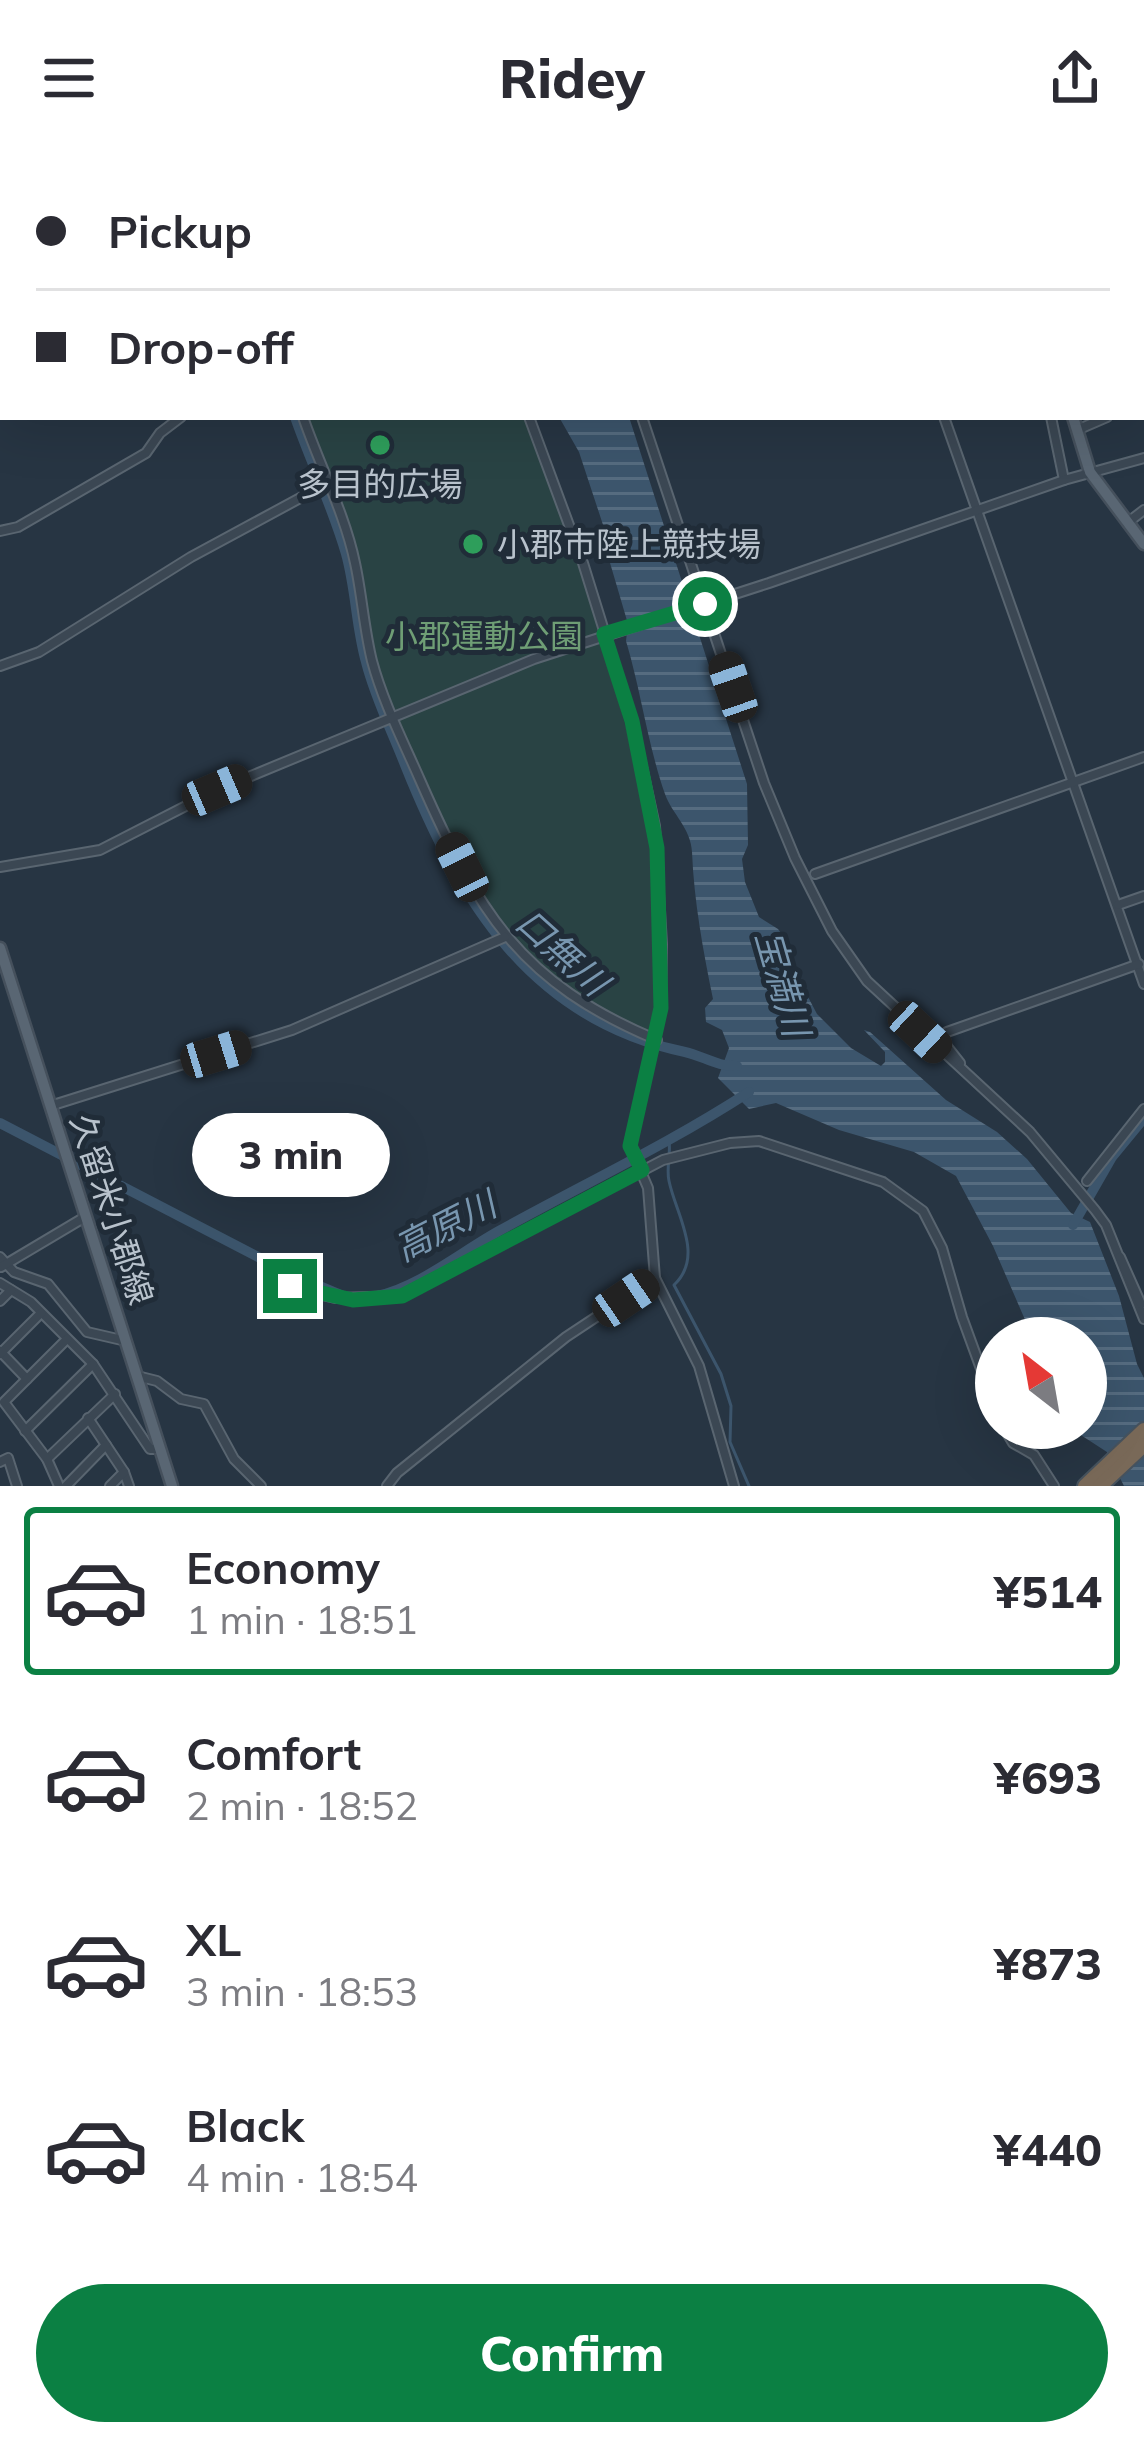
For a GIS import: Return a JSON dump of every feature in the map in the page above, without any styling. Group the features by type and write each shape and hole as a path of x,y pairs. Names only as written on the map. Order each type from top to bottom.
{"highway":[{"path":"1085,1486 1144,1430"},
{"path":"1100,1486 1144,1444"}],"main road":[{"path":"1075,423 1090,472 1144,544"},
{"name":"久留米小郡線","path":"0,948 172,1486"}],"street":[{"path":"0,531 18,527 146,453 177,420"},
{"path":"304,420 355,562 368,644 393,717 462,867 505,937 558,988 601,1017 657,1040"},
{"path":"530,420 608,633 632,721 657,848 662,971 657,1040 632,1131 632,1150 648,1188 655,1278 699,1366 734,1486"},
{"path":"643,420 773,805 832,931 867,981 1050,1154 1101,1217 1144,1318"},
{"path":"945,420 1144,984"},
{"path":"1052,420 1064,480"},
{"path":"0,866 82,855 116,844 217,790 608,633 704,605 1064,480 1144,458"},
{"path":"0,666 39,652 191,557 326,484"},
{"path":"1127,523 1144,510"},
{"path":"815,874 1144,757"},
{"path":"1118,905 1144,896"},
{"path":"50,1106 292,1030 505,937"},
{"path":"962,1071 941,1035 1139,964"},
{"path":"1087,1181 1144,1108"},
{"path":"282,1260 274,1275 297,1288 335,1298 402,1296 641,1169 730,1143 759,1141 883,1182 923,1211 936,1232 975,1347"},
{"path":"1,1263 85,1217"},
{"path":"1114,1250 1133,1282 1144,1318"},
{"path":"1,1263 49,1284 87,1331 126,1341"},
{"path":"1133,1282 1144,1270"},
{"path":"387,1486 566,1337 655,1278"},
{"path":"0,1283 41,1313 93,1364 150,1449 160,1449"},
{"path":"0,1301 11,1290"},
{"path":"27,1378 1,1353 41,1313"},
{"path":"67,1339 2,1401 62,1486 106,1445"},
{"path":"26,1431 93,1364"},
{"path":"137,1376 157,1381 181,1399 204,1404 234,1459 262,1486"},
{"path":"47,1459 115,1394"},
{"path":"88,1418 129,1486"},
{"path":"1024,1449 1034,1455 1054,1486"},
{"path":"0,1462 8,1458 17,1486"},
{"path":"110,1486 124,1472"}],"green space":[{"name":"小郡運動公園","path":"306,420 525,420 581,569 647,802 659,921 654,1031 645,1033 603,1015 524,954 470,878 378,673 357,561"}],"water":[{"name":"宝満川","path":"561,420 630,420 747,784 745,882 759,917 778,929 789,944 798,978 817,1014 851,1048 881,1066 885,1052 864,1030 870,1032 946,1100 997,1132 1027,1159 1071,1213 1090,1222 1144,1378 1144,1486 1124,1486 1102,1449 1107,1449 1107,1317 1024,1317 956,1176 914,1152 839,1130 776,1103 749,1109 718,1078 729,1048 722,1030 706,1022 705,1008 713,999 691,843 659,776 626,641 628,624 608,556 599,555 596,548 601,538 607,547 579,452"}],"waterway":[{"name":"口無川","path":"296,420 346,554 363,649 379,701 427,815 477,908 543,983 584,1013 631,1036 737,1066"},
{"name":"高原川","path":"377,1296 424,1277 749,1092"},
{"path":"1073,1225 1112,1157 1144,1118"},
{"name":"高原川","path":"0,1123 291,1274 346,1297"},
{"path":"669,1141 669,1181 688,1248 683,1274 674,1285 721,1374 731,1406 730,1442 749,1486"}],"place":[{"name":"多目的広場","path":"380,445"},
{"name":"小郡市陸上競技場","path":"473,544"}],"route":[{"path":"290,1286 353,1300 402,1296 642,1170 630,1146 661,1008 657,848 632,721 604,634 705,604"}]}
